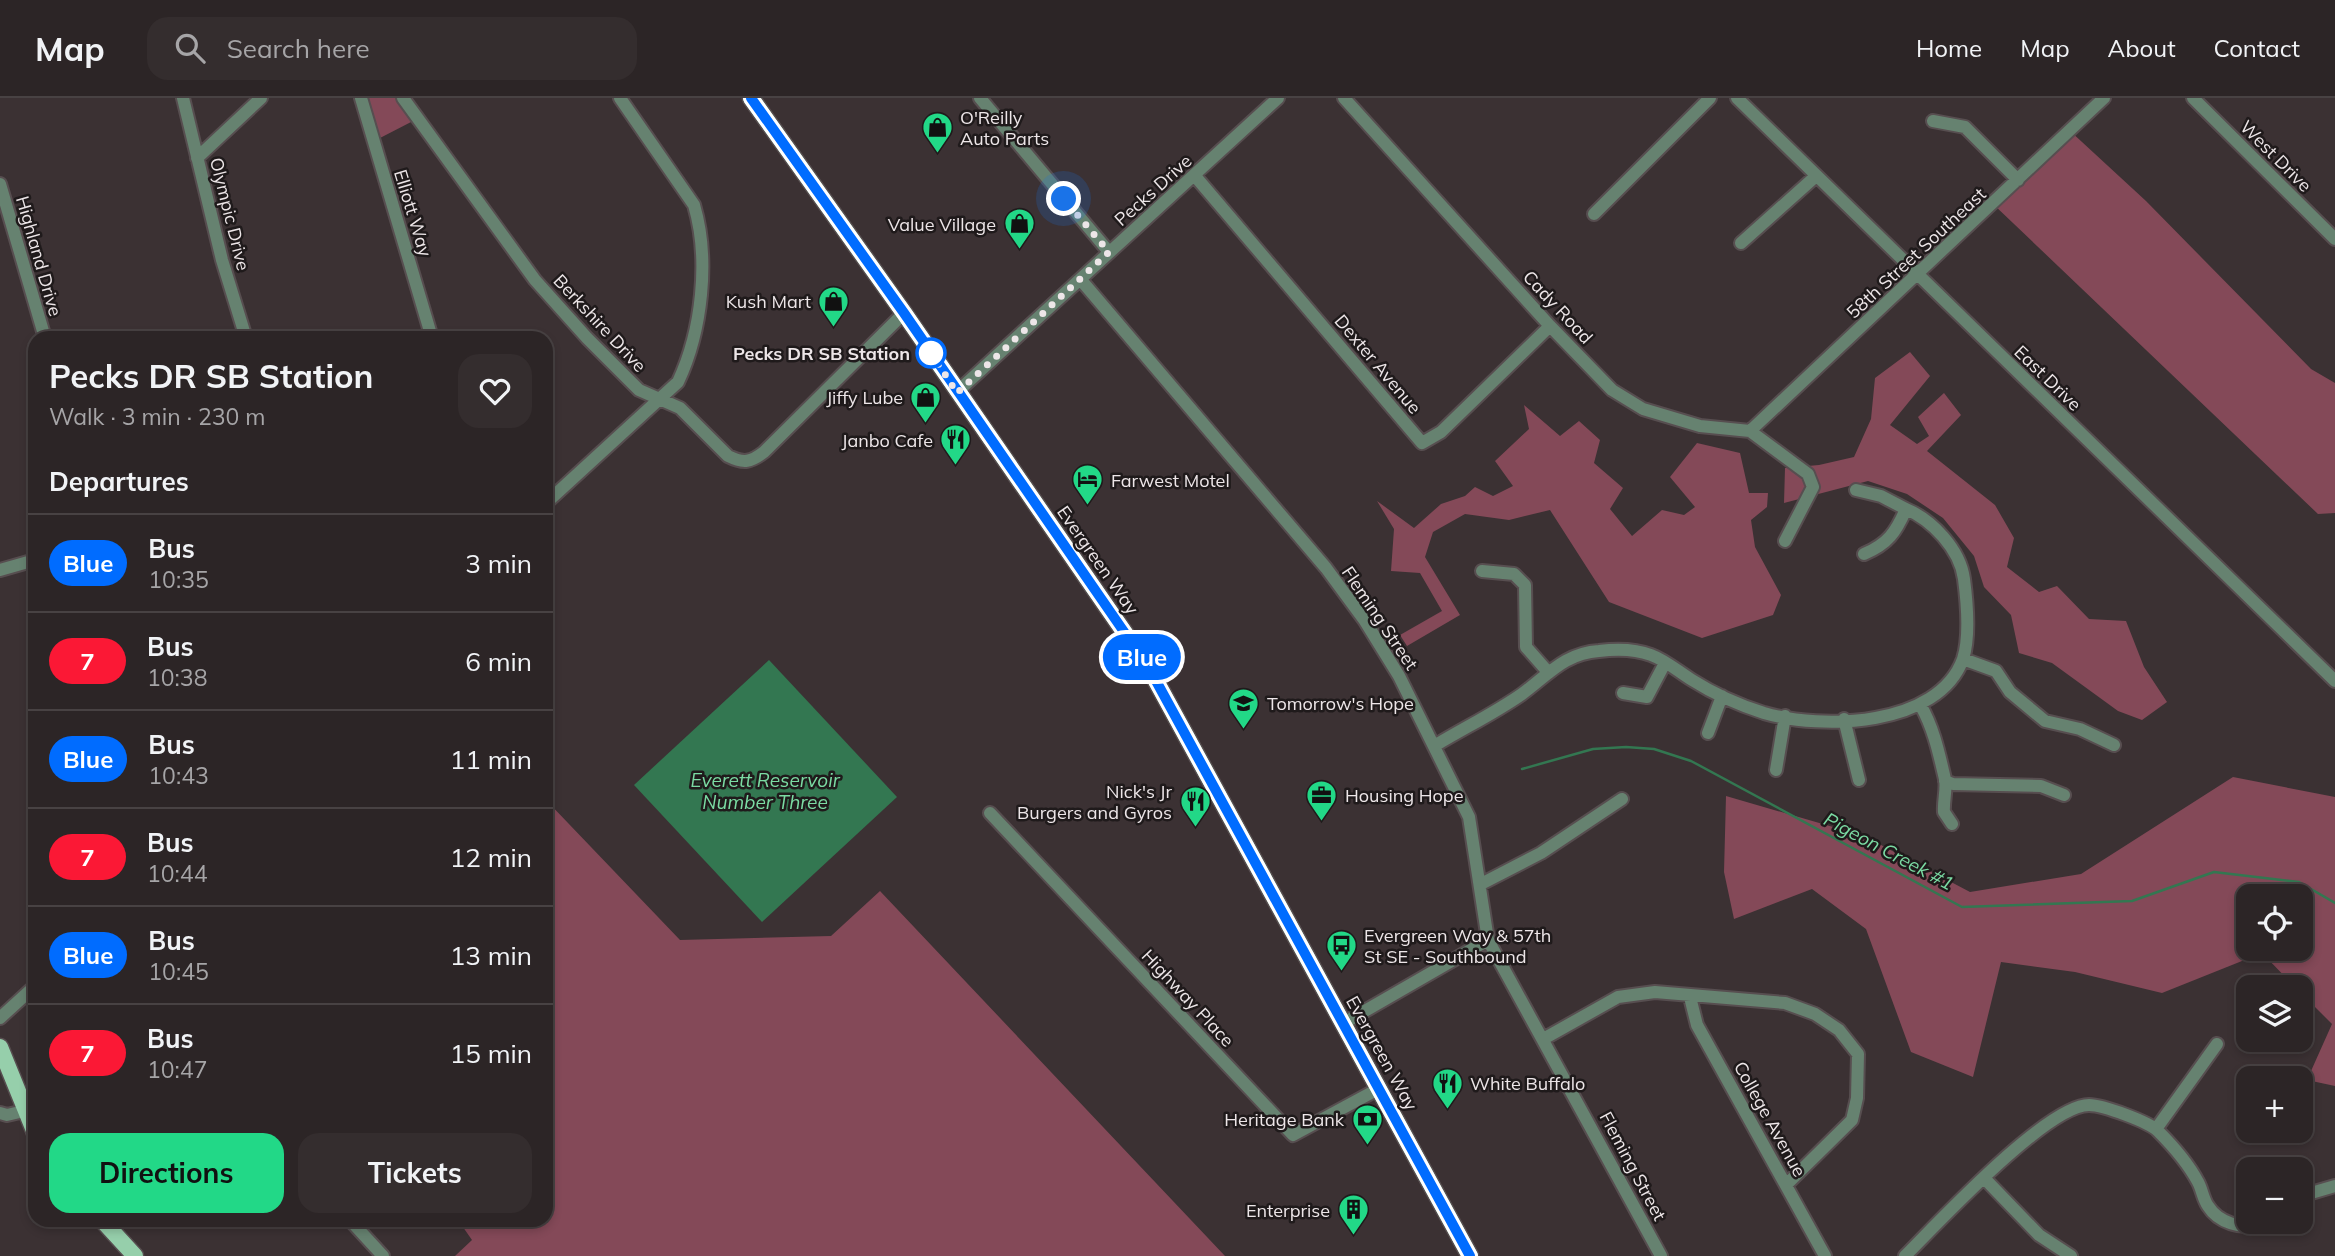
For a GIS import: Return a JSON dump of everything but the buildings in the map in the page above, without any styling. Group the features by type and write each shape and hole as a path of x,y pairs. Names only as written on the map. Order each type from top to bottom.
{"main road":[{"name":"Evergreen Way","path":"751,98 904,313 1149,668 1470,1256"},
{"path":"0,1047 28,1119"},
{"path":"108,1227 135,1256"}],"street":[{"name":"Olympic Drive","path":"183,98 244,331"},
{"path":"197,158 261,98"},
{"name":"Elliott Way","path":"361,98 430,331"},
{"name":"Berkshire Drive","path":"403,98 535,280 639,390 680,408 728,456 751,462 764,453 904,313"},
{"path":"553,496 678,382 690,357 697,316 700,225 694,205 620,98"},
{"path":"980,98 1109,252"},
{"name":"Pecks Drive","path":"957,393 1278,98"},
{"name":"Cady Road","path":"1344,98 1550,326 1612,390 1643,409 1700,426 1751,431"},
{"path":"1594,214 1710,98"},
{"name":"East Drive","path":"1737,98 2335,681"},
{"name":"58th Street Southeast","path":"1751,431 2104,98"},
{"name":"West Drive","path":"2193,98 2335,239"},
{"path":"1933,121 1965,127 2018,180"},
{"name":"Dexter Avenue","path":"1195,176 1422,443 1441,432 1550,326"},
{"path":"1741,243 1816,176"},
{"name":"Highland Drive","path":"0,184 43,331"},
{"name":"Fleming Street","path":"1081,280 1334,579 1365,621 1399,676 1436,745 1469,817 1488,940 1545,1038 1661,1256"},
{"path":"1751,431 1808,474 1813,487 1785,541"},
{"path":"1436,745 1522,694 1570,656 1595,651 1625,650 1653,655 1723,696 1766,713 1865,719 1921,706 1946,685 1963,659 1966,632 1964,577 1955,555 1933,525 1881,496 1856,490"},
{"path":"1864,554 1884,546 1896,530 1906,509"},
{"path":"0,570 28,562"},
{"path":"1482,571 1514,573 1525,585 1526,647 1548,672"},
{"path":"1963,659 1996,671 2010,692 2045,721 2080,729 2115,745"},
{"path":"1623,693 1647,697 1665,663"},
{"path":"1708,733 1723,696"},
{"path":"1921,706 1932,725 1945,781 1944,812 1952,824"},
{"path":"1776,770 1785,716"},
{"path":"1844,719 1859,780"},
{"path":"1945,781 1954,784 2041,786 2064,795"},
{"path":"1481,884 1541,853 1622,799"},
{"name":"Highway Place","path":"990,813 1293,1135 1380,1088"},
{"path":"1344,1023 1488,940"},
{"path":"0,1018 28,992"},
{"path":"1545,1038 1618,996 1655,992 1785,1003 1815,1014 1839,1030 1858,1054 1859,1086 1852,1120 1787,1184"},
{"name":"College Avenue","path":"1690,997 1697,1025 1825,1256"},
{"path":"2156,1129 2217,1044"},
{"path":"1905,1256 2020,1145 2055,1119 2088,1105 2120,1113 2156,1129 2198,1181 2208,1208 2229,1224 2236,1225"},
{"path":"0,1113 7,1115 24,1111"},
{"path":"1985,1179 2039,1235 2071,1256"},
{"path":"2313,1192 2335,1185"},
{"path":"356,1227 383,1256"}],"shaded area":[{"path":"368,98 397,98 413,121 380,138"},
{"path":"2069,130 2146,201 2311,369 2335,383 2335,513 2318,514 1993,204"},
{"path":"1910,352 1930,376 1890,425 1917,444 1929,436 1918,417 1944,393 1961,415 1927,451 1995,505 2014,538 2007,567 2039,592 2057,586 2089,619 2126,621 2144,667 2167,702 2142,720 2118,711 2052,663 2019,653 2011,615 1984,587 1974,556 1943,518 1907,494 1868,481 1784,503 1785,468 1819,465 1854,457 1871,419 1875,378"},
{"path":"1524,405 1560,436 1579,421 1600,440 1594,463 1623,488 1610,509 1632,536 1662,510 1684,515 1695,507 1670,477 1697,443 1740,453 1749,493 1768,493 1767,507 1751,520 1755,547 1781,595 1773,615 1702,638 1609,602 1550,510 1509,520 1465,514 1433,532 1425,557 1460,615 1407,646 1400,635 1442,611 1420,573 1391,571 1394,529 1377,501 1414,528 1441,504 1465,496 1475,487 1493,496 1513,486 1495,461 1529,429"},
{"path":"2233,777 2335,797 2335,1086 2313,1081 2313,1067 2332,1024 2313,1005 2313,975 2283,975 2270,961 2313,961 2313,884 2236,884 2236,961 2242,961 2162,993 2075,972 2001,962 1973,1077 1911,1052 1866,929 1812,889 1734,919 1724,872 1726,796 1864,836 1970,892 2081,874"},
{"path":"553,807 680,940 831,936 880,891 1225,1256 455,1256 472,1240 463,1227 553,1227"}],"water":[{"name":"Everett Reservoir Number Three","path":"769,660 897,797 762,922 634,785"}],"waterway":[{"name":"Pigeon Creek #1","path":"1522,769 1593,749 1654,749 1691,761 1962,907 2132,901 2214,872 2299,882 2335,903"}],"bus line":[{"name":"Blue","path":"751,98 904,313 1149,668 1470,1256"}],"place":[{"name":"O'Reilly Auto Parts","path":"937,154"},
{"name":"Value Village","path":"1019,251"},
{"name":"Kush Mart","path":"834,328"},
{"name":"Pecks DR SB Station","path":"931,353"},
{"name":"Jiffy Lube","path":"926,424"},
{"name":"Janbo Cafe","path":"956,467"},
{"name":"Farwest Motel","path":"1088,507"},
{"name":"Tomorrow's Hope","path":"1244,730"},
{"name":"Housing Hope","path":"1322,822"},
{"name":"Nick's Jr Burgers and Gyros","path":"1195,828"},
{"name":"Evergreen Way & 57th St SE - Southbound","path":"1341,972"},
{"name":"White Buffalo","path":"1447,1110"},
{"name":"Heritage Bank","path":"1367,1146"},
{"name":"Enterprise","path":"1353,1237"}],"route":[{"path":"931,353 928,348 957,393 1109,252 1064,199"}]}
